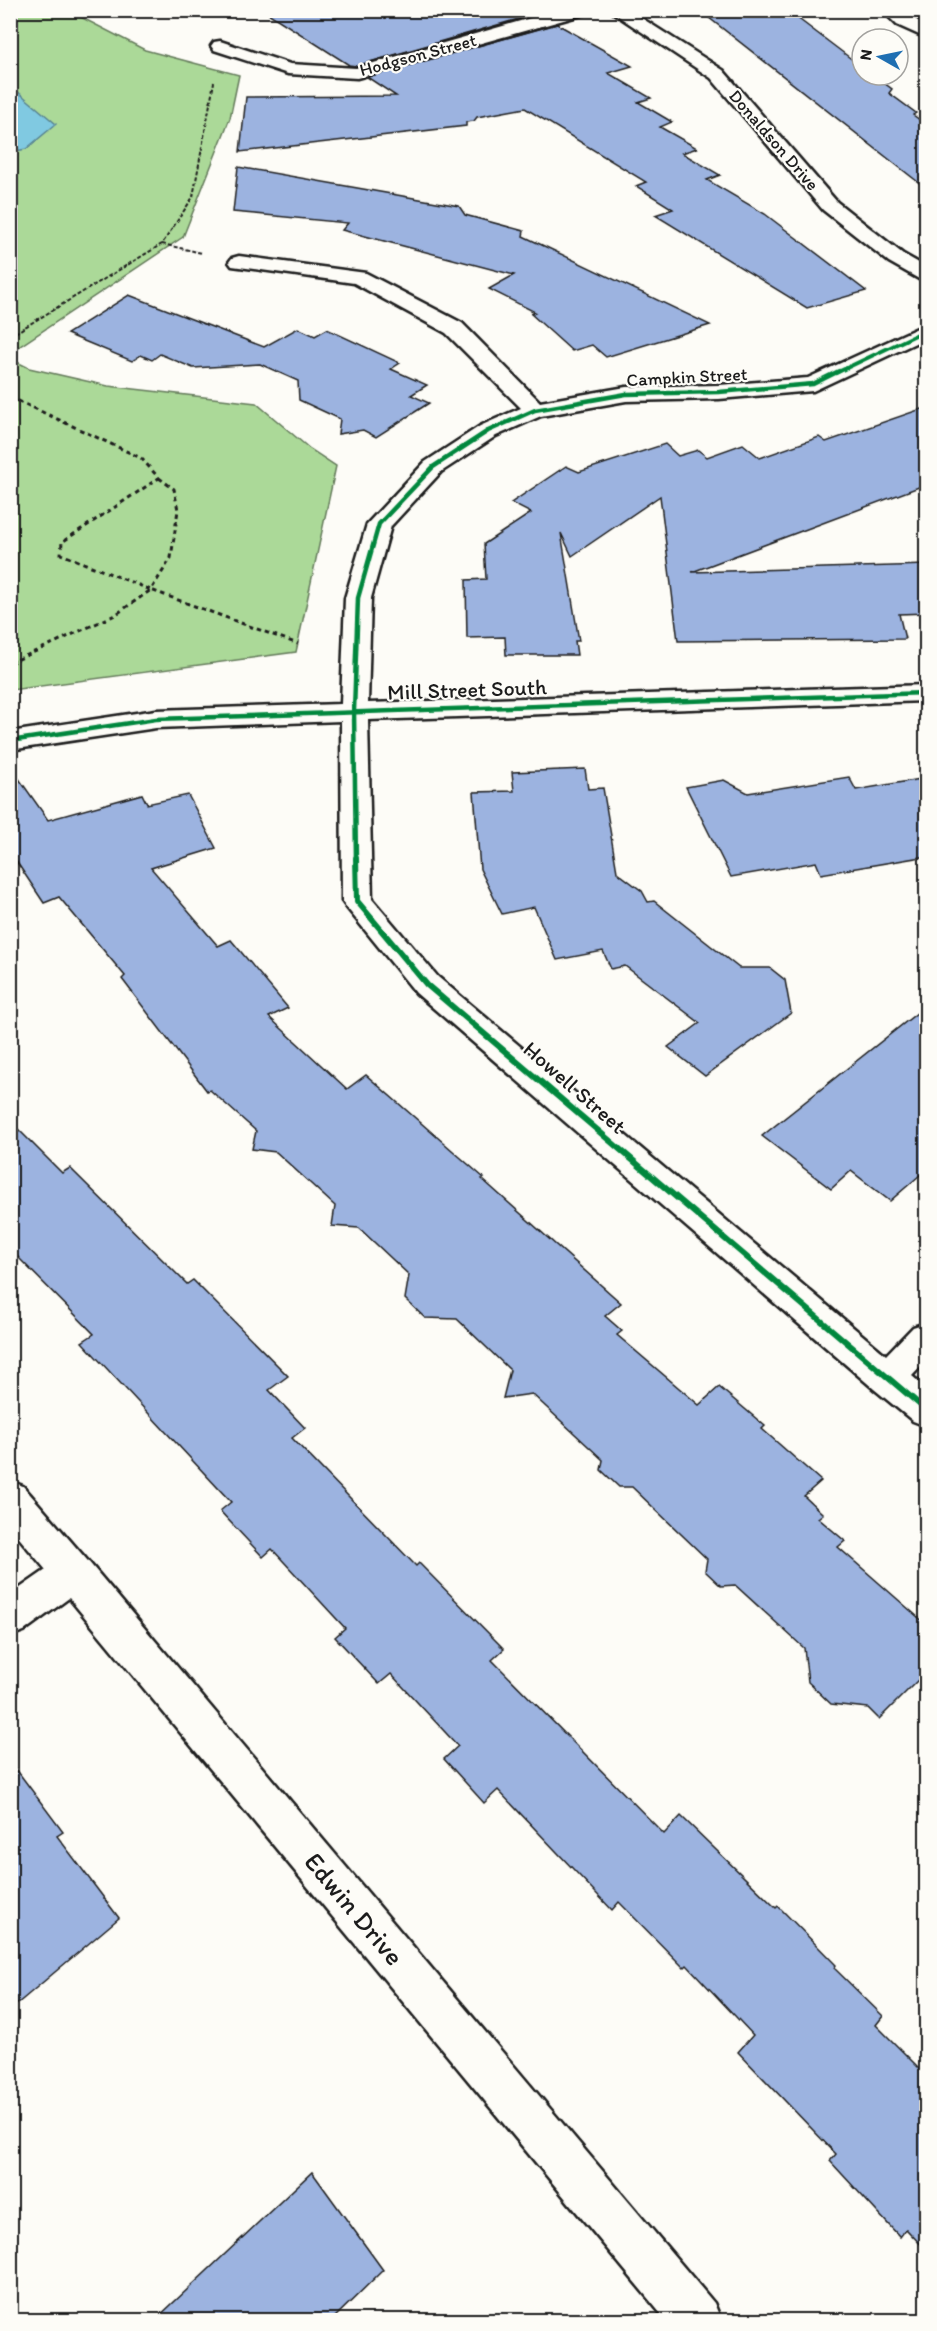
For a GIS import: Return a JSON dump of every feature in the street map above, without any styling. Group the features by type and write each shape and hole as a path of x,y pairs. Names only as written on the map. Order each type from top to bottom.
{"street":[{"name":"Hodgson Street","path":"220,46 288,69 357,73 579,10"},
{"name":"Donaldson Drive","path":"617,10 717,74 831,206 896,258 927,275"},
{"path":"890,10 903,21 927,33"},
{"path":"239,262 359,277 454,327 535,410"},
{"name":"Campkin Street","path":"354,711 358,598 379,525 433,467 488,431 535,410 626,394 719,392 813,384 927,330"},
{"name":"Mill Street South","path":"10,741 156,719 927,693"},
{"name":"Howell Street","path":"354,711 357,901 427,985 927,1410"},
{"path":"887,1378 927,1338"},
{"name":"Edwin Drive","path":"10,1498 684,2316"},
{"path":"10,1618 73,1573"}],"path":[{"path":"10,336 162,244 193,197 220,46"},
{"path":"10,397 141,458 159,478 174,489 178,510 171,558 151,590 115,615 10,663"},
{"path":"159,478 62,542 61,554 298,644"}],"green space":[{"path":"11,11 69,11 145,50 239,75 230,118 183,237 11,352"},
{"path":"11,359 29,368 108,386 256,403 310,449 336,466 296,652 11,690"}],"water":[{"path":"10,85 56,124 26,149 11,152"}],"building":[{"path":"263,10 533,10 539,13 356,66 349,65"},
{"path":"699,10 778,10 785,16 792,14 850,58 850,87 889,87 892,89 889,93 916,113 913,115 927,125 927,189"},
{"path":"557,24 632,66 608,73 651,98 638,102 672,122 660,127 697,148 682,153 720,175 707,180 765,214 866,291 807,308 655,215 673,209 636,186 646,182 525,108 477,117 474,121 466,122 466,126 240,152 246,97 396,96 367,77"},
{"path":"238,167 459,206 465,215 524,231 523,236 710,325 606,357 592,345 572,351 531,314 535,312 489,289 514,275 342,230 348,223 233,212"},
{"path":"129,295 264,347 298,328 315,336 327,329 400,363 391,369 427,385 411,395 429,403 376,437 363,430 338,434 340,419 299,400 298,381 260,364 193,368 160,354 152,360 141,355 132,361 67,334"},
{"path":"927,407 927,484 692,572 927,565 927,613 899,614 905,639 678,641 660,496 572,556 561,533 579,641 575,641 577,655 506,655 505,637 467,638 466,580 486,579 484,544 531,513 511,503 566,466 579,472 665,444 678,456 698,450 707,457 743,444 760,458 819,437 826,442"},
{"path":"10,766 48,820 142,794 147,804 188,795 216,848 151,868 218,946 231,940 288,1008 269,1017 347,1089 366,1075 484,1178 482,1179 621,1303 605,1316 622,1331 617,1335 699,1405 719,1387 765,1426 762,1429 821,1481 804,1496 823,1514 818,1518 845,1541 838,1547 927,1625 927,1671 879,1719 868,1708 831,1704 808,1682 804,1648 735,1585 721,1586 705,1571 707,1559 632,1487 619,1487 601,1470 603,1460 532,1394 503,1398 510,1370 457,1319 425,1318 405,1299 409,1275 359,1228 332,1226 335,1206 276,1152 252,1149 256,1131 210,1090 207,1091 122,979 125,976 59,897 44,903 10,852"},
{"path":"585,769 588,789 603,788 617,872 642,891 648,902 654,901 739,968 770,968 785,980 791,1013 705,1076 668,1047 700,1023 625,966 611,969 603,951 557,960 534,907 502,914 480,869 474,792 514,791 512,772"},
{"path":"849,777 856,790 927,778 927,856 821,874 816,862 731,877 686,787 724,780 748,793"},
{"path":"927,1005 927,1169 890,1201 851,1171 831,1189 762,1136"},
{"path":"10,1121 62,1173 70,1168 187,1284 193,1280 288,1376 269,1390 305,1428 292,1438 416,1566 419,1563 504,1649 492,1660 664,1834 681,1816 776,1908 778,1906 836,1965 834,1968 883,2016 876,2025 927,2076 927,2251 906,2229 900,2237 830,2161 836,2154 738,2052 753,2035 687,1965 684,1968 619,1902 612,1910 498,1790 484,1803 444,1759 458,1746 391,1674 379,1684 335,1637 345,1628 272,1549 263,1557 220,1511 231,1502 82,1342 94,1334 10,1249"},
{"path":"10,1761 63,1832 57,1836 119,1918 10,2010"},
{"path":"312,2172 383,2270 332,2320 155,2320"}],"cycle path":[{"path":"926,330 813,384 719,392 626,394 535,410 488,431 433,467 379,524 358,598 354,711 357,901 427,985 926,1410"},
{"path":"10,741 156,719 926,693"}]}
